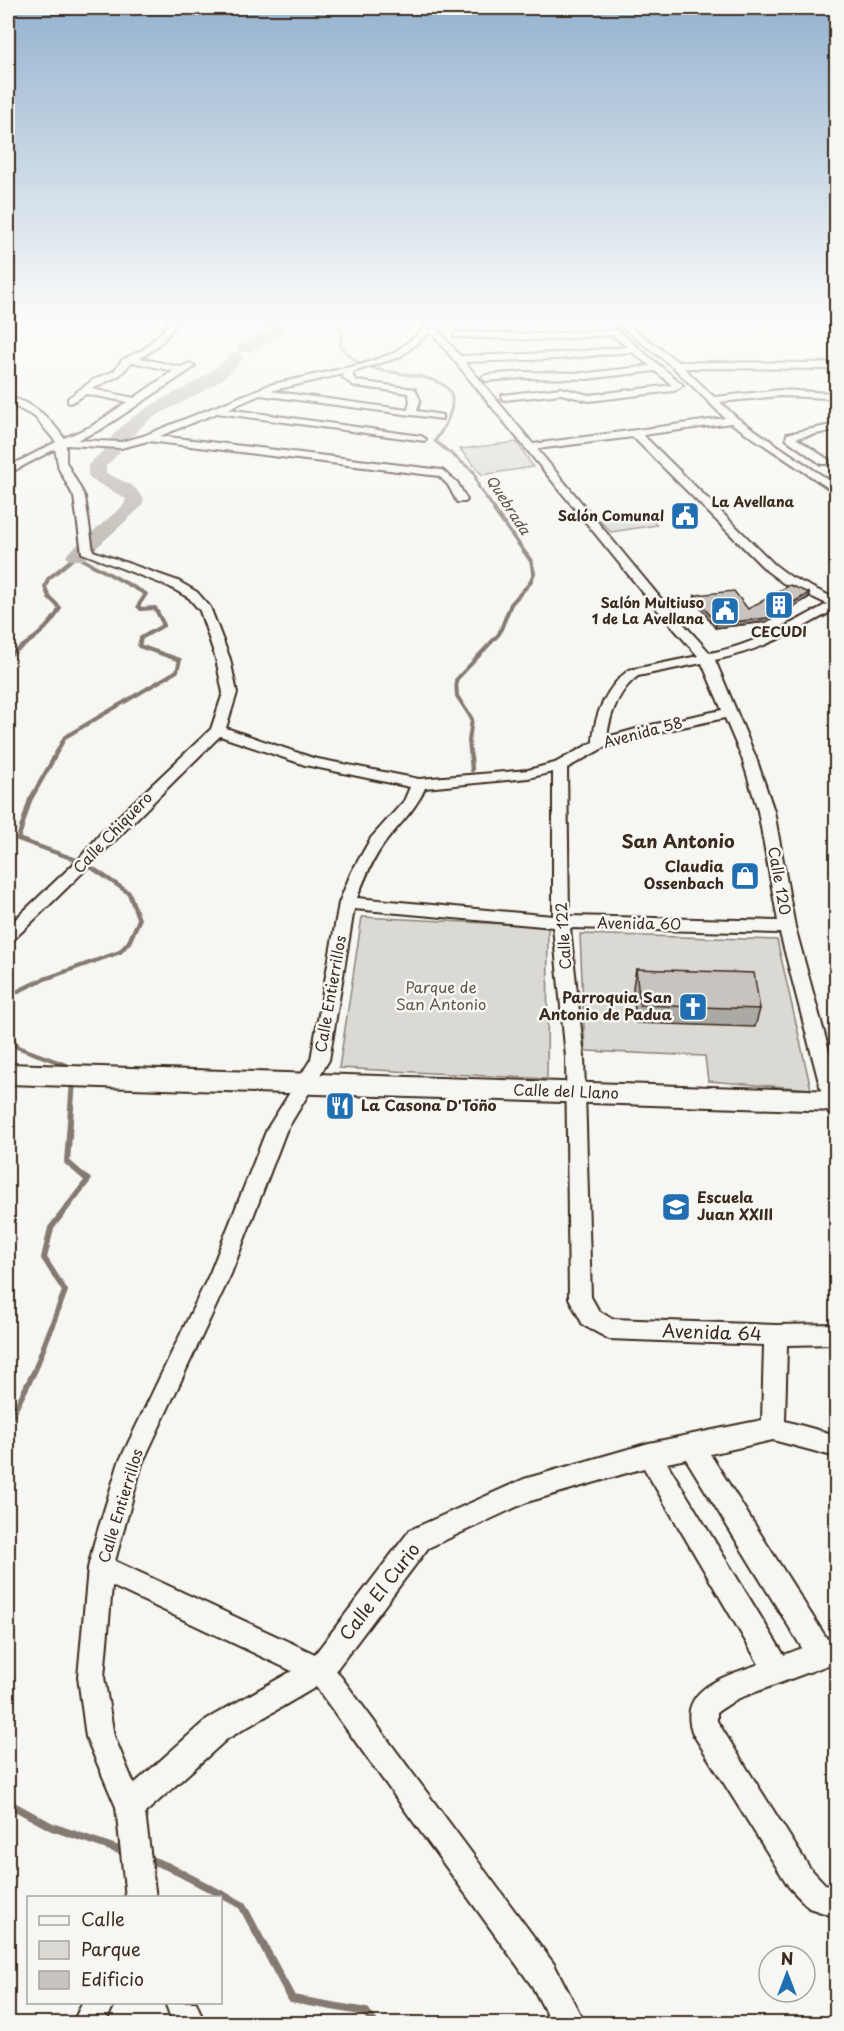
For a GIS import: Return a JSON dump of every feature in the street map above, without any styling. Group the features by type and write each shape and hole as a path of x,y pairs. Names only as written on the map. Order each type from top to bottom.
{"main road":[{"name":"Calle del Llano","path":"20,1075 576,1092 836,1104"}],"street":[{"path":"38,414 47,420 61,442 58,458 82,507 86,548 174,584 193,595 206,610 223,659 230,693 218,730 310,762 419,784"},
{"path":"8,471 61,442 96,428 118,414"},
{"path":"61,442 121,445 147,438 206,414"},
{"path":"242,414 421,439"},
{"path":"417,414 438,417"},
{"name":"Calle 120","path":"504,414 658,603 707,658 749,758 766,811 787,927 836,1104"},
{"path":"727,414 837,490"},
{"path":"532,447 734,420"},
{"path":"821,460 791,439 791,436 831,428 837,435"},
{"path":"636,434 771,568 787,580 837,604"},
{"path":"147,438 442,473 453,484 461,500"},
{"path":"800,464 837,458"},
{"path":"600,744 599,728 605,713 627,676 634,672 736,652 783,634 837,604"},
{"name":"Avenida 58","path":"419,784 499,779 560,766 600,744 651,729 729,713"},
{"name":"Calle Chiquero","path":"8,935 218,730"},
{"name":"Calle 122","path":"560,766 561,922 576,1092 580,1298 591,1318"},
{"name":"Calle Entierrillos","path":"141,1896 129,1807 100,1737 91,1677 101,1568 131,1462 220,1274 277,1129 320,1060 347,903 359,873 377,842 411,803 419,784"},
{"name":"Avenida 60","path":"347,903 561,922 787,927"},
{"name":"Avenida 64","path":"591,1318 609,1329 776,1335 837,1334"},
{"path":"776,1335 773,1429 837,1446"},
{"name":"Calle El Curio","path":"320,1670 419,1539 524,1491 649,1455 773,1429"},
{"path":"692,1446 829,1652 777,1669 729,1689 704,1705 704,1724 799,1877 814,1895 825,1902 837,1902"},
{"path":"649,1455 777,1669"},
{"path":"101,1568 320,1670 543,1975 569,2024"},
{"path":"129,1807 216,1729 320,1670"},
{"path":"88,2024 99,2004"},
{"path":"181,2004 189,2024"}],"green space":[{"path":"517,442 533,467 482,475 460,449"},
{"path":"644,512 657,525 611,532 599,520"},
{"name":"Parque de San Antonio","path":"362,917 548,926 547,1079 339,1068"},
{"path":"580,934 777,940 811,1089 708,1081 705,1056 585,1051"}],"building":[{"path":"790,585 809,593 767,618 716,624 695,595 734,591 748,609"},
{"path":"636,969 754,973 760,1009 640,1005"}],"waterway":[{"path":"116,443 128,428 149,414"},
{"name":"Quebrada","path":"450,414 435,441 474,472 479,488 496,511"},
{"path":"76,556 132,507 135,499 127,490 97,475 97,465 113,449"},
{"name":"Quebrada","path":"471,759 469,741 472,719 457,696 456,680 499,634 511,604 530,583 534,573 531,561 494,510"},
{"path":"8,656 37,635 55,616 60,608 49,597 45,587 48,579 76,556 146,594 138,606 141,609 155,608 164,625 141,638 139,646 180,660 177,671 65,737 53,759"},
{"path":"8,996 39,981 120,952 129,942 139,920 129,893 85,863 18,839 30,800 54,758"},
{"name":"Quebrada","path":"471,758 472,770"},
{"path":"8,1027 17,1047 74,1068"},
{"path":"8,1423 35,1370 65,1291 44,1258 51,1228 88,1180 67,1162 73,1081"},
{"path":"8,1803 52,1827 125,1852"},
{"path":"145,1858 167,1866 242,1905 292,1999 366,2012 375,2024"}],"place":[{"name":"Salón Comunal","path":"685,516"},
{"name":"CECUDI","path":"779,605"},
{"name":"Salón Multiuso 1 de La Avellana","path":"725,611"},
{"name":"Claudia Ossenbach","path":"745,876"},
{"name":"Parroquia San Antonio de Padua","path":"693,1007"},
{"name":"La Casona D'Toño","path":"340,1106"},
{"name":"Escuela Juan XXIII","path":"676,1207"}],"district":[{"name":"La Avellana","path":"753,502"},
{"name":"San Antonio","path":"678,842"}]}
